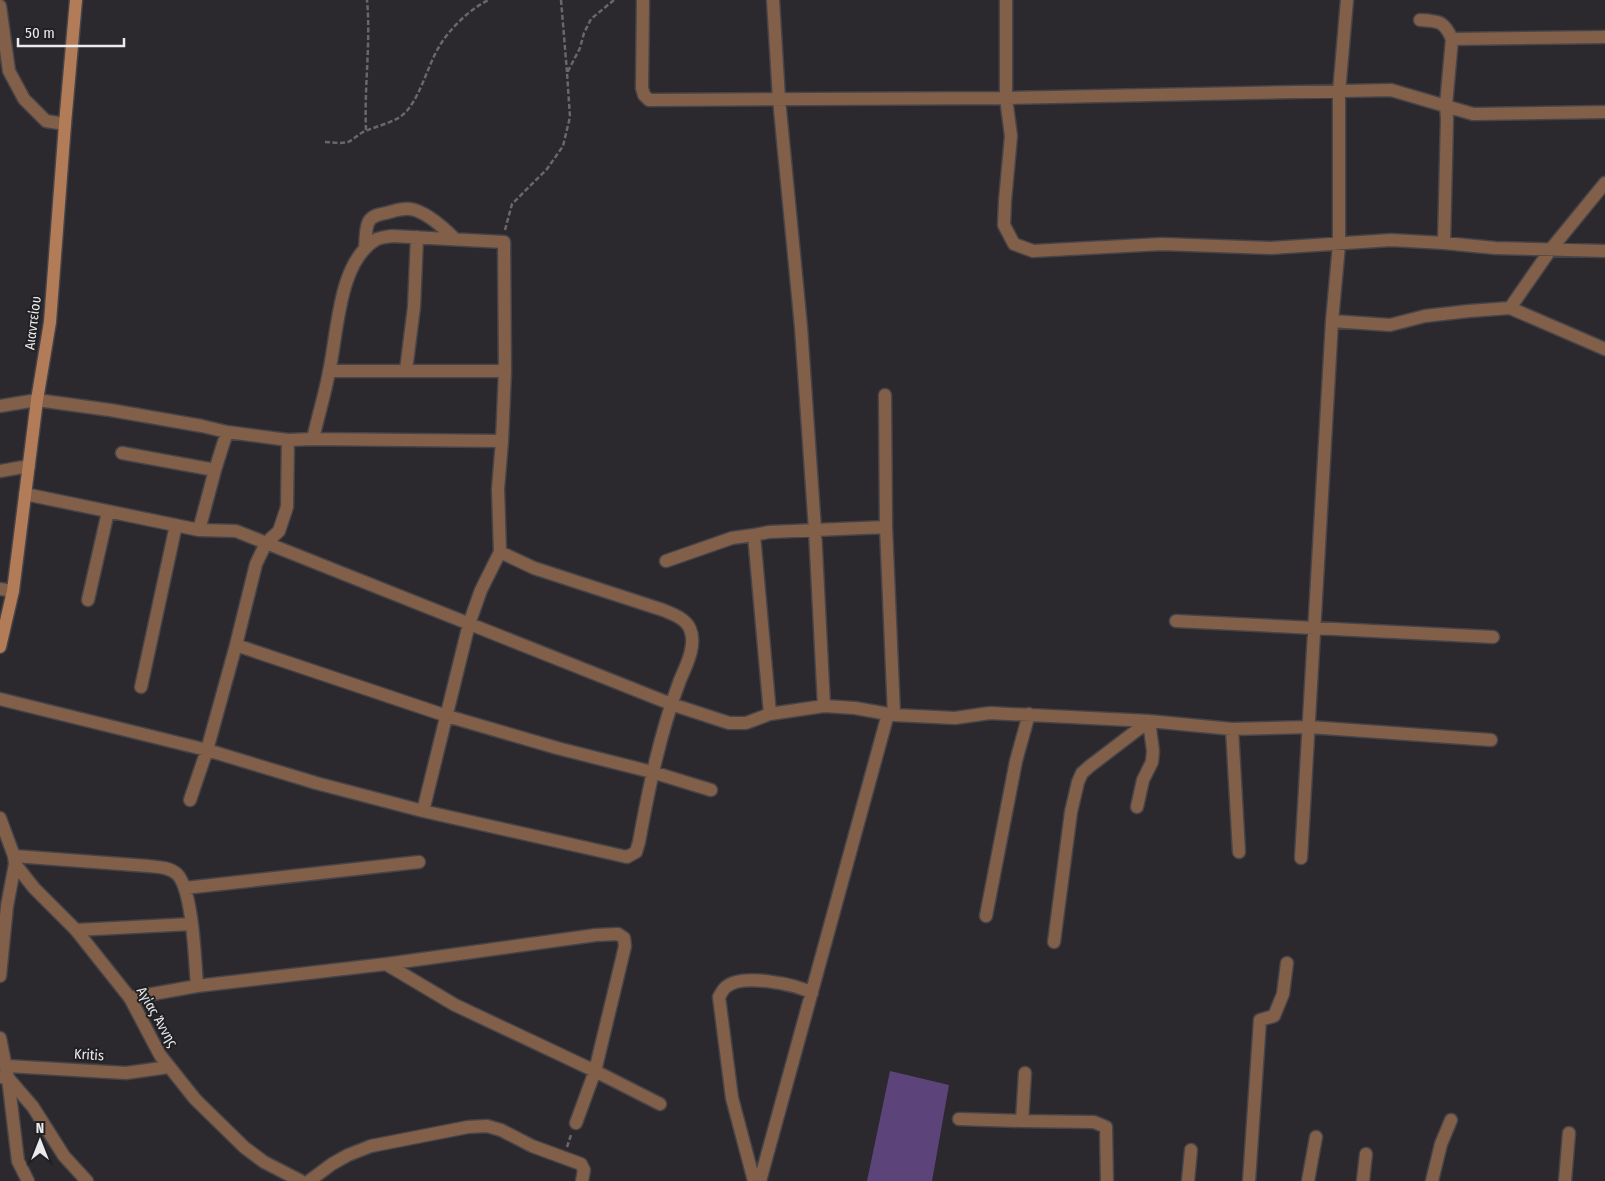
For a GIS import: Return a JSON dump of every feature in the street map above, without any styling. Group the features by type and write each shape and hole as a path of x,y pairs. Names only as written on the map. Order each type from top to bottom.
{"main road":[{"name":"Αιαντείου","path":"0,647 6,590 29,466 50,322 76,0"}],"street":[{"path":"643,0 642,88 644,95 649,100 1006,98 1391,90 1473,114 1605,112"},
{"path":"773,0 779,99 802,326 816,530 824,706"},
{"path":"1006,0 1006,98 1011,136 1004,201 1004,225 1014,244 1033,251 1162,244 1271,248 1391,240 1495,248 1605,251"},
{"path":"1300,858 1338,245 1339,92 1347,0"},
{"path":"0,6 9,71 24,99 46,121 65,124"},
{"path":"1420,20 1438,20 1448,29 1452,39 1446,105 1444,243"},
{"path":"1452,39 1605,37"},
{"path":"1510,308 1551,249 1605,183"},
{"path":"365,248 369,221 376,215 401,209 418,211 438,222 455,239"},
{"path":"313,439 330,371 341,301 350,274 365,248 379,238 392,236 504,242 505,371 498,489 500,552 481,590 469,624 424,810"},
{"path":"406,370 414,307 417,237"},
{"path":"1332,321 1390,325 1425,316 1510,308 1605,349"},
{"path":"330,371 505,371"},
{"path":"760,1181 891,714 885,395"},
{"path":"0,406 38,400 120,412 227,432 288,440 502,441"},
{"path":"199,530 227,432"},
{"path":"190,800 207,750 256,564 266,543 279,531 287,507 288,440"},
{"path":"122,453 215,470"},
{"path":"0,471 29,466"},
{"path":"24,494 199,530 236,532 671,704 729,723 746,722 770,714 824,706 855,708 891,714 955,718 990,713 1028,714 1150,721 1232,729 1309,727 1491,740"},
{"path":"88,600 108,512"},
{"path":"141,687 176,525"},
{"path":"666,561 732,538 769,532 886,526"},
{"path":"754,535 770,714"},
{"path":"0,699 207,750 316,783 627,857 636,852 639,842 652,772 671,704 690,652 692,641 690,629 683,620 663,610 534,568 500,552"},
{"path":"1176,621 1493,637"},
{"path":"236,645 447,716 711,790"},
{"path":"986,916 1016,761 1028,714"},
{"path":"1136,807 1143,780 1152,762 1153,751 1150,721"},
{"path":"1054,942 1071,812 1078,782 1082,773 1090,766 1150,721"},
{"path":"1232,729 1239,852"},
{"name":"Αγίας Άννης","path":"0,818 14,860 34,888 76,930 130,998 160,1054 195,1099 244,1147 264,1162 301,1181"},
{"path":"0,976 1,950 14,860 169,868 177,874 185,888 191,924 197,986"},
{"path":"185,888 419,862"},
{"path":"76,930 191,924"},
{"path":"130,998 197,986 386,964 596,935 618,934 624,938 624,946 595,1071 576,1123"},
{"path":"386,964 454,1005 595,1071 660,1104"},
{"path":"1250,1181 1260,1020 1274,1016 1282,994 1287,964"},
{"path":"754,1181 732,1098 719,997 725,987 738,981 771,982 812,993"},
{"path":"0,1038 18,1161 28,1181"},
{"name":"Kritis","path":"5,1073 126,1073 169,1067"},
{"path":"5,1073 33,1107 64,1156 87,1181"},
{"path":"1022,1121 1025,1073"},
{"path":"959,1119 1094,1122 1106,1127 1107,1181"},
{"path":"1432,1181 1441,1144 1451,1120"},
{"path":"309,1181 332,1164 371,1146 468,1127 487,1126 501,1130 532,1146 581,1164 584,1170 582,1181"},
{"path":"1565,1181 1569,1133"},
{"path":"1308,1181 1316,1137"},
{"path":"1188,1181 1191,1150"},
{"path":"1363,1181 1366,1154"}],"path":[{"path":"366,130 368,0"},
{"path":"325,142 348,142 366,130 401,116 413,101 438,47 446,35 462,19 489,0"},
{"path":"504,242 512,204 547,169 563,146 570,118 560,0"},
{"path":"567,73 580,48 584,33 591,19 614,0"},
{"path":"564,1157 576,1123"}],"shaded area":[{"path":"890,1071 949,1085 932,1181 867,1181"}]}
